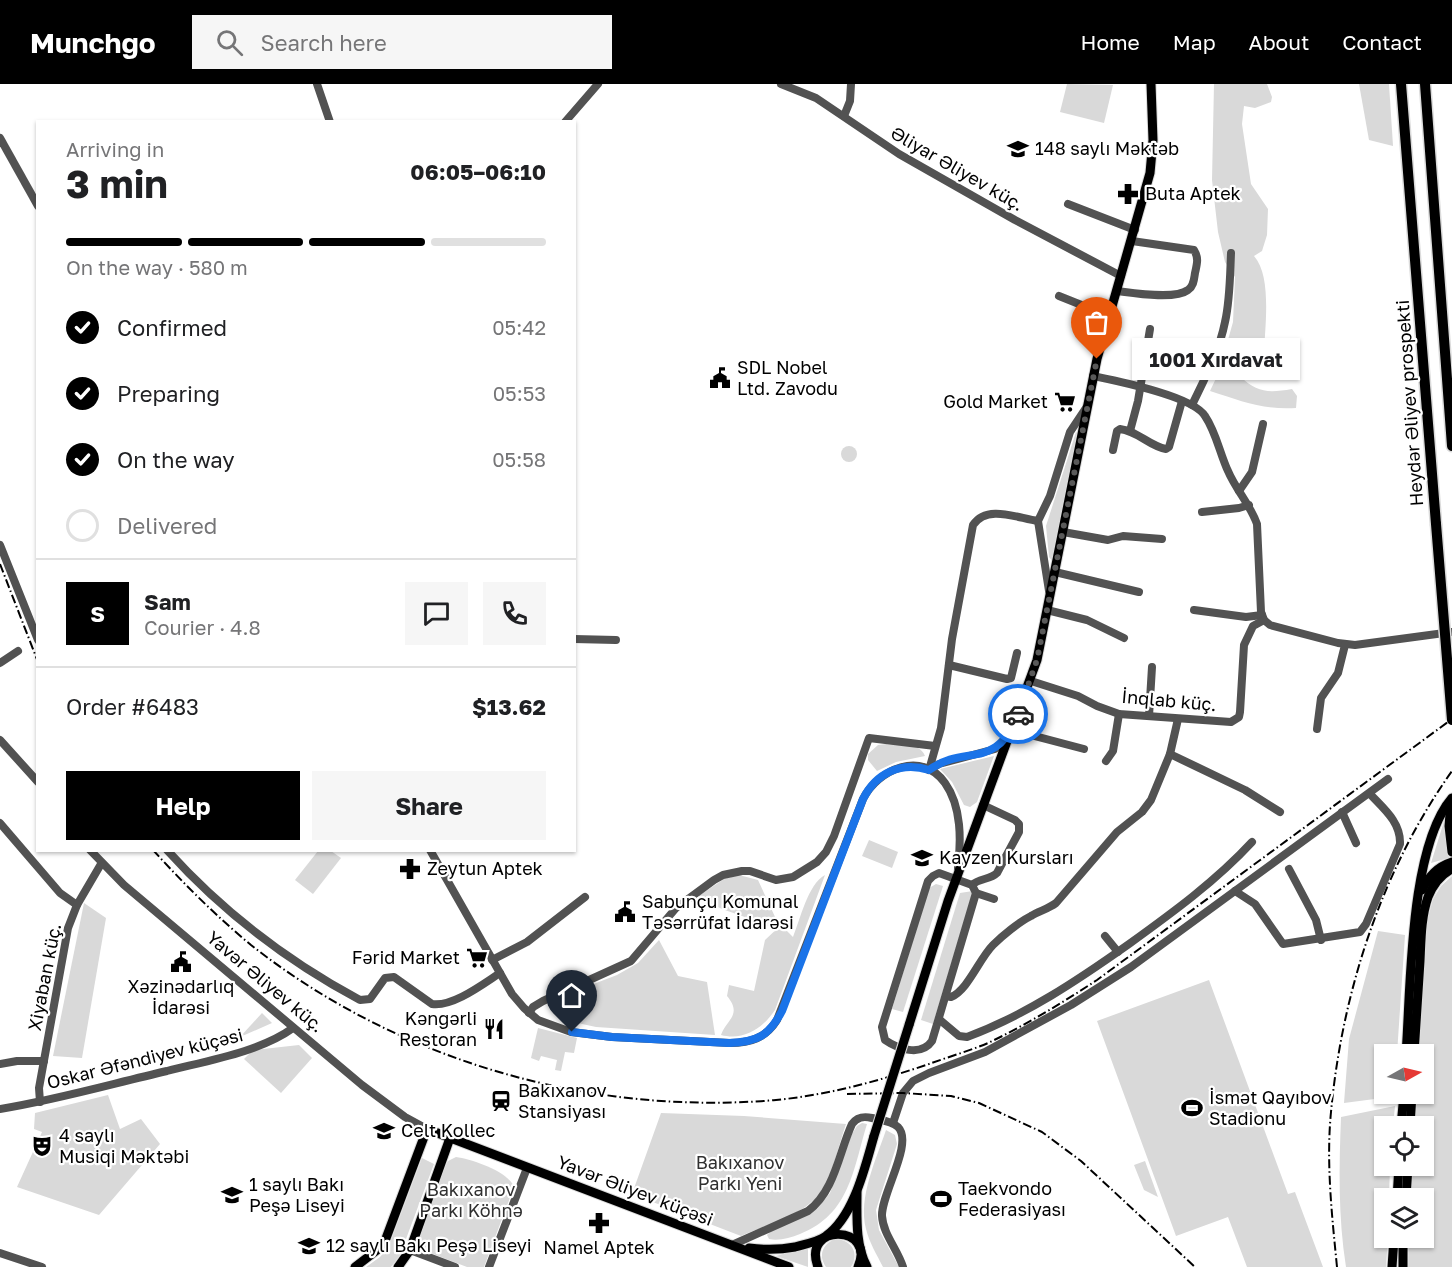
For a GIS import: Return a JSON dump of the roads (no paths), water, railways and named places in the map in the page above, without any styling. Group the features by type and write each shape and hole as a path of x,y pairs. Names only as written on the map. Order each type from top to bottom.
{"highway":[{"name":"Heydər Əliyev prospekti","path":"1401,84 1452,720"},
{"path":"1425,84 1452,446"}],"main road":[{"path":"818,1267 816,1253 821,1241 841,1219 858,1189 956,879 1031,681 1055,572 1093,376 1135,230 1152,158 1151,84"},
{"path":"1452,799 1449,817 1452,852"},
{"path":"1407,1044 1418,900 1423,866 1433,830 1443,810 1452,799"},
{"path":"1418,900 1432,873 1452,862"},
{"path":"1415,1044 1421,936 1425,908 1437,881 1445,872 1452,869"},
{"path":"355,1267 381,1247 385,1241 427,1129 527,1168"},
{"path":"398,1267 410,1250 442,1160 454,1140"},
{"name":"Yavər Əliyev küçəsi","path":"527,1168 732,1245"},
{"path":"858,1189 857,1222 861,1252 858,1267"},
{"path":"732,1245 776,1250 810,1243 840,1233 854,1239 867,1267"},
{"path":"732,1245 789,1267"},
{"path":"1392,1267 1393,1248"},
{"path":"1403,1248 1403,1267"}],"street":[{"path":"317,84 329,120"},
{"path":"567,120 598,84"},
{"name":"Əliyar Əliyev küç.","path":"781,84 803,91 899,154 1015,220 1121,276"},
{"path":"844,116 850,101 850,84"},
{"path":"0,138 36,202"},
{"path":"1068,204 1135,230"},
{"path":"1117,291 1180,294 1189,290 1194,284 1198,260 1194,250 1132,241"},
{"path":"1192,405 1213,363 1225,325 1231,253"},
{"path":"1059,296 1109,316"},
{"path":"1130,431 1149,329"},
{"path":"1093,376 1140,387 1182,401 1204,414 1228,472 1249,506 1258,532 1263,618"},
{"path":"1113,450 1117,431 1120,429 1130,431 1154,446 1166,449 1172,440 1182,401"},
{"path":"1050,595 1038,521 1050,496 1070,432 1087,407"},
{"path":"1239,491 1252,472 1263,424"},
{"path":"1202,512 1249,506"},
{"path":"929,770 941,728 959,596 973,525 980,516 989,513 1038,521"},
{"path":"1063,532 1108,540 1123,536 1162,539"},
{"path":"0,545 36,635"},
{"path":"1055,572 1139,592"},
{"path":"1047,610 1087,620 1124,638"},
{"path":"1194,610 1263,618 1270,625 1346,645 1373,644 1452,632"},
{"name":"İnqlab küç.","path":"1031,681 1078,696 1119,714 1231,722 1239,717 1244,645 1253,626 1263,618"},
{"path":"576,639 616,639"},
{"path":"1317,729 1321,698 1338,674 1346,645"},
{"path":"0,663 18,651"},
{"path":"949,665 1011,678 1017,653"},
{"path":"1149,716 1152,666"},
{"path":"1107,761 1113,751 1119,714"},
{"path":"946,996 951,997 959,992 987,952 1001,938 1032,916 1056,903 1117,832 1147,806 1157,789 1170,754 1178,718"},
{"path":"929,770 939,764 995,749 1012,730 1084,749"},
{"path":"529,1013 533,1007 543,1001 631,961 676,908 696,891 723,875 750,871 776,880 785,880 803,873 826,852 834,836 869,738 935,746"},
{"path":"0,740 36,780"},
{"path":"1170,754 1245,790 1280,812"},
{"path":"431,852 500,974 516,999 529,1013 547,1024 572,1032 729,1043 746,1042 762,1037 772,1028 782,1011 867,791 881,776 897,768 913,766 929,770 945,782 954,800 960,834 956,879"},
{"path":"893,1123 903,1094 913,1082 929,1073 985,1052 1071,1005 1131,967 1388,779"},
{"path":"1235,891 1254,904 1283,944 1351,935 1364,929 1400,844 1399,833 1394,821 1370,794"},
{"path":"972,885 997,873 1019,832 1019,824 1015,819 983,805"},
{"path":"1342,812 1356,843"},
{"path":"0,824 60,893 77,905"},
{"path":"940,1020 959,1036 967,1037 1011,1018 1046,999 1090,972 1161,921 1223,871 1252,842"},
{"name":"Yavər Əliyev küç.","path":"92,852 124,885 293,1028 377,1097 427,1129"},
{"path":"169,852 230,910 266,940 310,972 360,1000 370,999 384,978 388,976 394,977 432,1004 439,1005 468,994 500,974"},
{"name":"Xiyaban küç.","path":"39,1102 39,1088 68,928 77,905 101,864"},
{"path":"1289,869 1316,920 1321,939"},
{"path":"939,873 972,885 976,893 946,996 930,1046 920,1051 911,1050 885,1040 882,1032 883,1023 928,881 939,873"},
{"path":"976,893 994,899"},
{"path":"492,960 527,942 585,897"},
{"path":"1105,936 1118,952"},
{"name":"Oskar Əfəndiyev küçəsi","path":"0,1109 39,1102 250,1048 281,1036 293,1028"},
{"path":"0,1064 44,1061"},
{"path":"732,1245 808,1211 815,1205 828,1187 850,1128 857,1118 868,1117 893,1123 901,1131 903,1141 884,1203 882,1219 903,1267"},
{"path":"489,1267 527,1168"},
{"path":"410,1250 455,1267"},
{"path":"0,1253 42,1267"}],"railway":[{"path":"0,564 36,657"},
{"path":"155,852 225,923 251,945 308,986 369,1020 433,1049 499,1072 567,1089 636,1099 706,1103 776,1100 834,1091 891,1076 981,1046 1030,1021 1097,980 1452,719"},
{"path":"1337,1267 1329,1151 1336,1067 1345,1022 1369,933 1386,890 1427,809 1452,771"},
{"path":"847,1094 903,1093 951,1096 979,1103 1042,1132 1081,1161 1195,1267"}],"place":[{"name":"148 saylı Məktəb","path":"1018,149"},
{"name":"Buta Aptek","path":"1128,194"},
{"name":"1001 Xırdavat","path":"1097,359"},
{"name":"SDL Nobel Ltd. Zavodu","path":"720,378"},
{"name":"Gold Market","path":"1065,402"},
{"name":"Kayzen Kursları","path":"922,858"},
{"name":"Zeytun Aptek","path":"410,869"},
{"name":"Sabunçu Komunal Təsərrüfat İdarəsi","path":"625,912"},
{"name":"Fərid Market","path":"477,958"},
{"name":"Xəzinədarlıq İdarəsi","path":"181,962"},
{"name":"Kəngərli Restoran","path":"494,1029"},
{"name":"Bakıxanov Stansiyası","path":"501,1101"},
{"name":"İsmət Qayıbov Stadionu","path":"1192,1108"},
{"name":"Celt Kollec","path":"384,1131"},
{"name":"4 saylı Musiqi Məktəbi","path":"42,1146"},
{"name":"1 saylı Bakı Peşə Liseyi","path":"232,1195"},
{"name":"Taekvondo Federasiyası","path":"941,1199"},
{"name":"Namel Aptek","path":"599,1223"},
{"name":"12 saylı Bakı Peşə Liseyi","path":"309,1246"}],"park label":[{"name":"Bakıxanov Parkı Yeni","path":"740,1173"},
{"name":"Bakıxanov Parkı Köhnə","path":"471,1200"}]}
